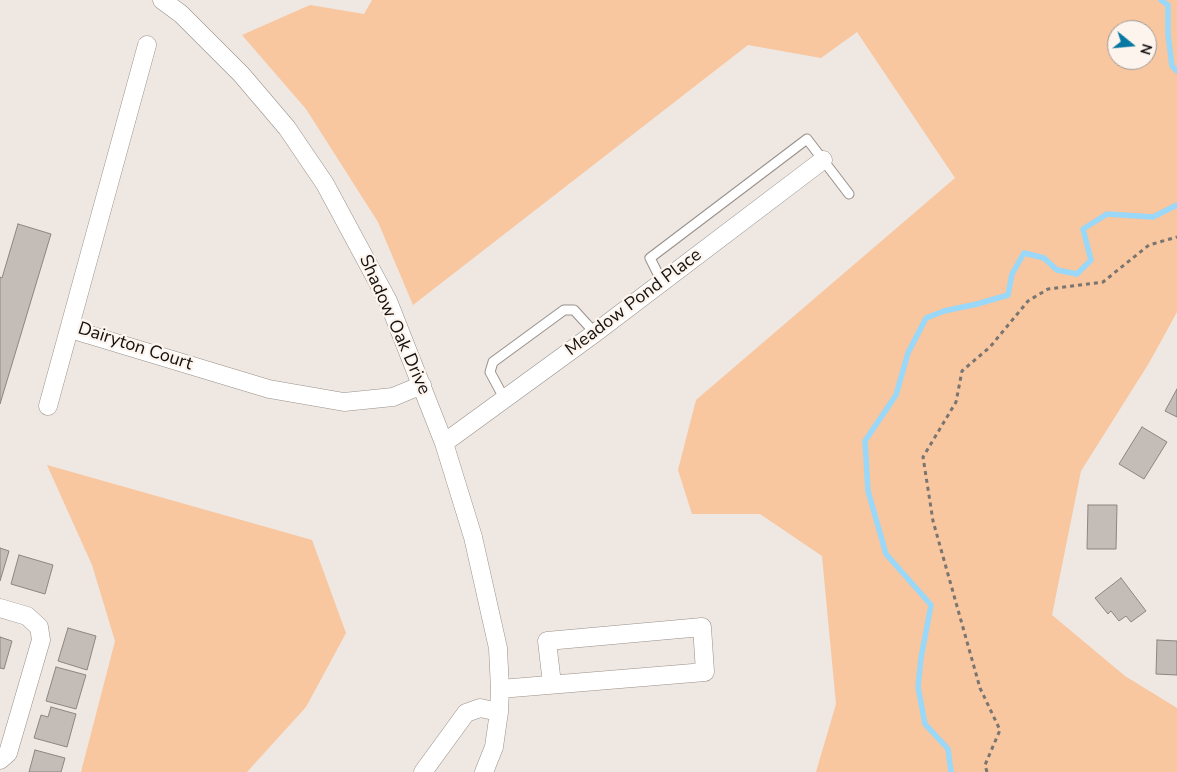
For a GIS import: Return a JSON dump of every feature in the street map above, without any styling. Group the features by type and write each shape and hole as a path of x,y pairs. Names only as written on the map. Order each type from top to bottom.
{"street":[{"name":"Shadow Oak Drive","path":"162,0 180,14 241,74 287,128 325,184 388,301 444,442 473,537 494,628 498,648 499,712 494,747 484,772"},
{"name":"Dairyton Court","path":"147,45 70,329 269,389 344,402 393,397 422,384"},
{"name":"Meadow Pond Place","path":"444,442 595,333 823,160"},
{"path":"48,406 70,329"},
{"path":"0,608 27,616 39,627 41,640 8,753 0,760"},
{"path":"500,688 552,684 705,672 702,627 547,641 552,684"},
{"path":"423,772 466,713 480,708 499,712"}],"lane":[{"path":"662,282 650,258 807,139 849,194"},
{"path":"504,398 490,372 493,362 564,310 574,310 595,333"}],"path":[{"path":"987,772 984,765 1000,730 977,679 933,520 923,457 956,402 962,370 990,347 1028,301 1048,289 1102,282 1149,245 1177,237"}],"shaded area":[{"path":"372,0 1177,0 1177,312 1149,363 1081,471 1052,615 1125,676 1177,708 1177,772 816,772 836,704 822,556 760,514 692,514 678,470 696,400 955,178 857,32 821,58 748,45 413,305 378,222 306,109 242,35 310,5 364,14"},
{"path":"47,465 312,540 346,633 306,707 247,772 81,772 115,641 92,565"}],"building":[{"path":"18,224 51,234 0,404 0,277 2,278"},
{"path":"1177,389 1177,417 1165,411"},
{"path":"1142,427 1167,442 1144,479 1119,464"},
{"path":"1088,505 1117,505 1116,549 1087,549"},
{"path":"0,548 9,551 0,581"},
{"path":"19,555 53,565 45,594 11,584"},
{"path":"1121,578 1146,611 1131,622 1126,616 1119,621 1111,611 1108,614 1095,598"},
{"path":"68,628 96,636 87,670 58,661"},
{"path":"0,637 12,641 4,669 0,668"},
{"path":"1157,640 1177,641 1177,675 1156,674"},
{"path":"56,667 86,675 76,709 46,701"},
{"path":"51,707 76,714 67,747 34,738 41,715 48,717"},
{"path":"35,750 65,758 61,772 29,772"}],"waterway":[{"path":"1161,0 1168,5 1168,34 1172,66 1177,71"},
{"path":"951,772 948,749 925,724 918,687 921,658 931,605 886,554 868,491 865,441 896,395 908,353 926,318 944,311 1008,295 1012,274 1024,253 1044,258 1057,270 1077,274 1091,260 1083,229 1107,214 1153,217 1177,205"}]}
